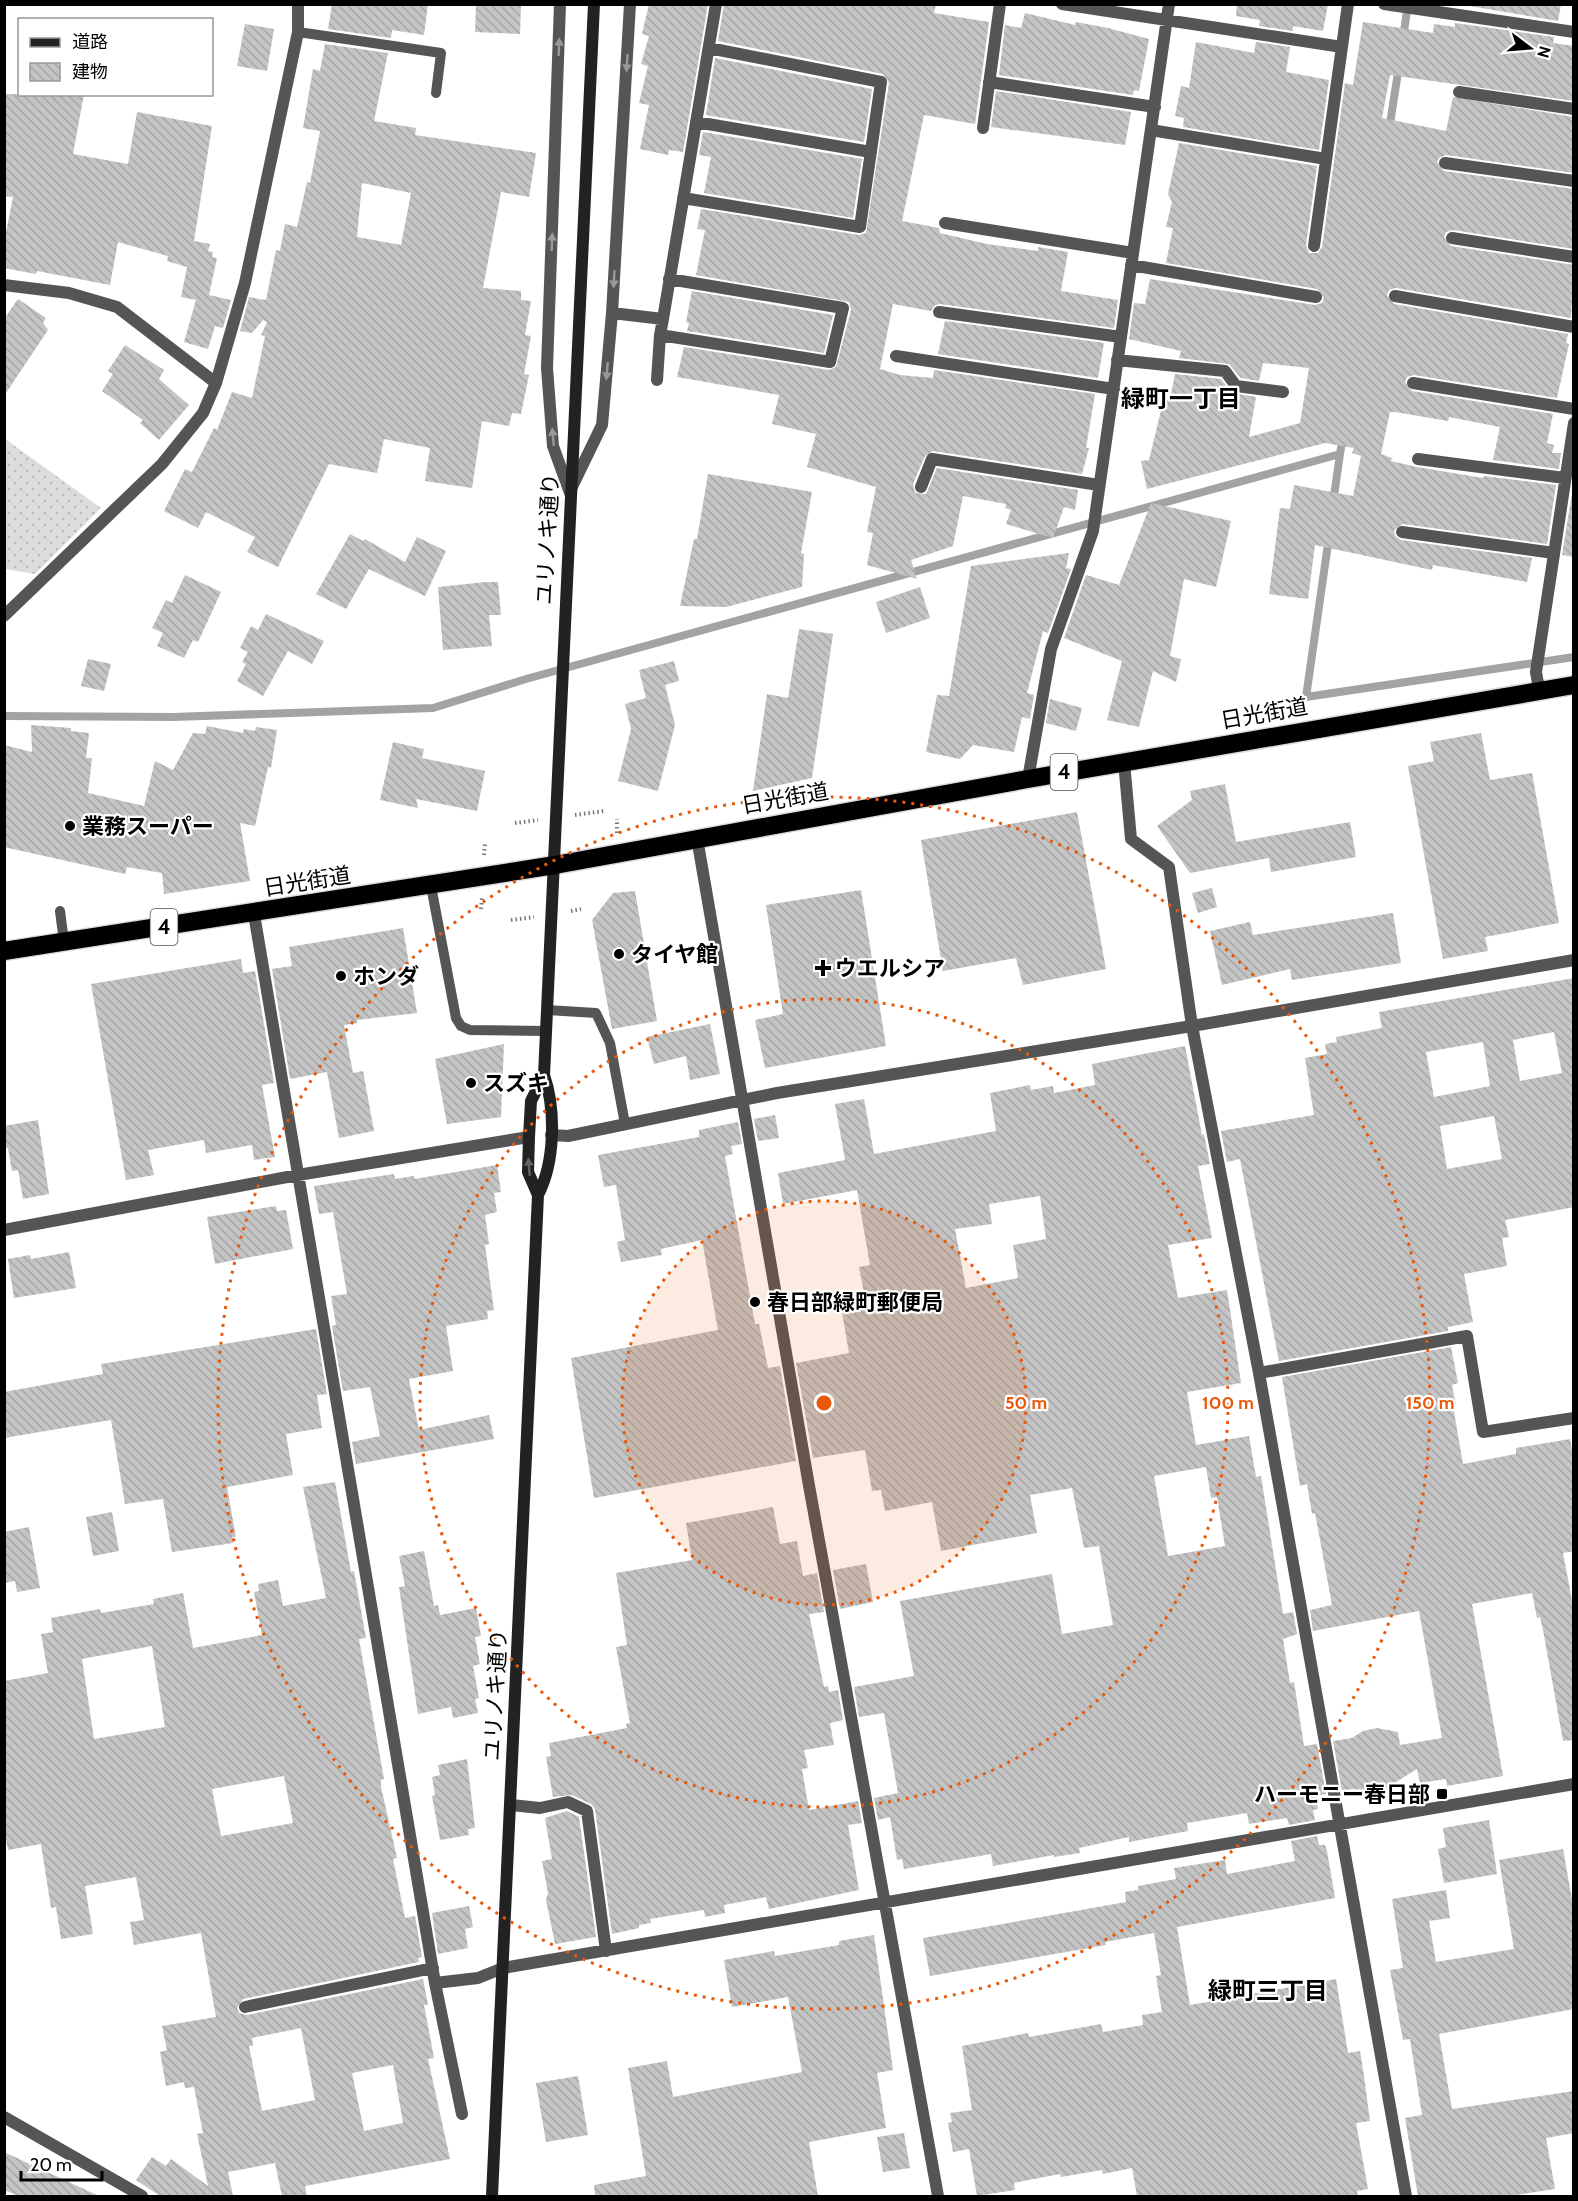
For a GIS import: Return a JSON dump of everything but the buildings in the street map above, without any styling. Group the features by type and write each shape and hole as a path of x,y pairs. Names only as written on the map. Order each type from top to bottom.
{"highway":[{"name":"日光街道","path":"4,951 254,914 555,865 1124,762 1539,689 1574,685"}],"street":[{"path":"4,616 162,464 203,413 216,383 245,284 298,32 298,4"},
{"path":"560,4 547,368 553,446 570,493"},
{"name":"ユリノキ通り","path":"492,2196 538,1194 548,1176 550,1135 550,1094 544,1075 594,4"},
{"path":"570,493 602,425 612,313 630,4"},
{"path":"657,380 660,335 716,4"},
{"path":"983,128 1000,4"},
{"path":"1062,4 1342,47"},
{"path":"1028,779 1051,649 1093,531 1169,4"},
{"path":"1314,246 1348,4"},
{"path":"1384,4 1574,32"},
{"path":"683,198 860,227 881,82 709,48"},
{"path":"989,82 1155,107"},
{"path":"1459,92 1574,109"},
{"path":"696,122 871,152"},
{"path":"1151,130 1326,159"},
{"path":"1446,163 1574,181"},
{"path":"945,223 1316,297"},
{"path":"1452,238 1574,257"},
{"path":"660,335 830,362 843,308 669,279"},
{"path":"4,285 69,293 117,307 216,383"},
{"path":"1395,296 1574,327"},
{"path":"939,312 1121,337"},
{"path":"612,313 663,319"},
{"path":"896,356 1114,389"},
{"path":"1118,360 1225,371 1236,386 1283,392"},
{"path":"1413,384 1574,409"},
{"path":"1539,689 1536,672 1574,423"},
{"path":"921,488 932,459 1099,485"},
{"path":"1418,459 1565,478"},
{"path":"1402,532 1554,553"},
{"path":"1124,762 1131,839 1169,867 1192,1026 1259,1373 1406,2196"},
{"path":"697,838 884,1903 938,2196"},
{"path":"254,914 435,1983 462,2115"},
{"path":"550,1135 568,1136 743,1099 1192,1026 1574,960"},
{"name":"ユリノキ通り","path":"538,1194 528,1172 529,1137 531,1101 544,1075"},
{"path":"4,1230 298,1175 529,1137"},
{"path":"1259,1373 1467,1336 1483,1432 1574,1418"},
{"path":"435,1983 478,1978 503,1968 1574,1784"},
{"path":"511,1805 540,1808 568,1802 587,1811 606,1951"},
{"path":"245,2007 433,1968"},
{"path":"4,2117 142,2196"}],"lane":[{"path":"298,32 441,53 436,93"},
{"path":"431,886 456,1018 461,1026 470,1030 546,1031"},
{"path":"60,911 64,942"},
{"path":"547,1010 596,1013 610,1043 625,1124"}],"shaded area":[{"path":"5,439 101,508 35,574 5,569"}],"waterway":[{"path":"1403,38 1408,4"},
{"path":"1389,130 1399,66"},
{"path":"4,716 173,717 433,708 526,679 1340,454 1343,436"},
{"path":"1333,503 1340,454"},
{"path":"1329,537 1306,697 1574,657"}],"place":[{"name":"業務スーパー","path":"70,826"},
{"name":"タイヤ館","path":"619,954"},
{"name":"ウエルシア","path":"823,968"},
{"name":"ホンダ","path":"341,976"},
{"name":"スズキ","path":"471,1083"},
{"name":"春日部緑町郵便局","path":"755,1302"},
{"name":"ハーモニー春日部","path":"1442,1794"}],"district":[{"name":"緑町一丁目","path":"1181,399"},
{"name":"緑町三丁目","path":"1268,1991"}]}
